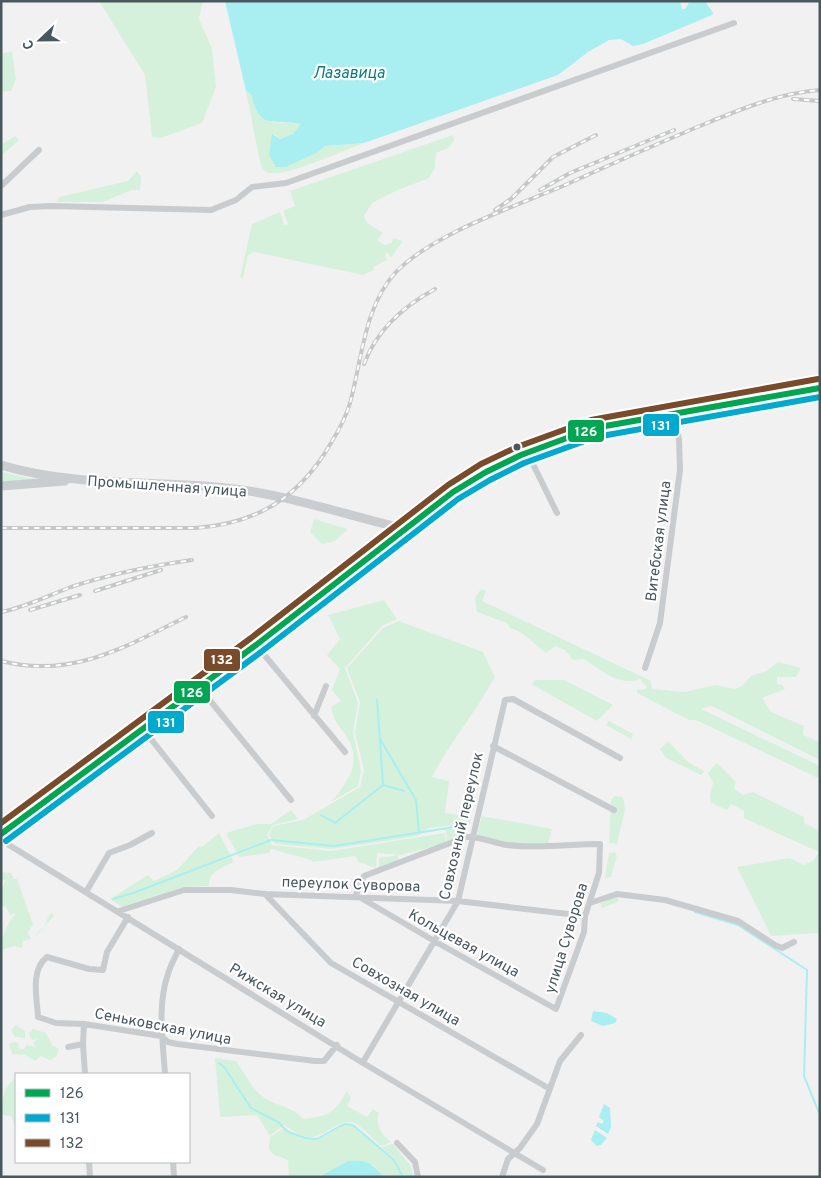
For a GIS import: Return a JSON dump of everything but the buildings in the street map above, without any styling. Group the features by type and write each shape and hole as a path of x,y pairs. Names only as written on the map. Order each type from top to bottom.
{"main road":[{"path":"1,834 256,645 473,478 528,452 594,428 820,388"},
{"path":"1,466 75,480"},
{"path":"1,486 75,480"},
{"name":"Промышленная улица","path":"75,480 218,487 295,500 405,529"}],"street":[{"path":"1,215 30,207 51,206 211,210 236,200 252,187 286,184 734,24"},
{"path":"1,186 38,150"},
{"name":"Витебская улица","path":"645,668 660,623 680,470 680,439 674,414"},
{"path":"528,452 557,513"},
{"path":"256,645 345,752"},
{"path":"314,716 326,686"},
{"path":"199,687 291,800"},
{"name":"Совхозный переулок","path":"363,1062 379,1032 436,942 458,901 505,700 512,699 620,758"},
{"path":"143,729 212,816"},
{"path":"493,746 611,808"},
{"path":"86,892 109,853 130,845 152,832"},
{"path":"358,897 364,876 473,837"},
{"name":"улица Суворова","path":"473,837 507,845 550,847 567,844 600,844 599,873 585,916 584,932 556,1008"},
{"name":"Рижская улица","path":"1,840 543,1170"},
{"name":"переулок Суворова","path":"119,912 184,890 231,890 265,894 458,901 585,916"},
{"name":"Совхозная улица","path":"265,894 331,963 550,1089"},
{"path":"590,902 617,894 665,900 738,921 782,948 794,942"},
{"name":"Кольцевая улица","path":"358,897 556,1008"},
{"name":"Сеньковская улица","path":"128,917 107,952 103,970 89,969 47,957 42,961 37,969 38,1017 56,1022 84,1024 161,1036 168,1042 177,1044 315,1061 324,1061 337,1045"},
{"path":"165,1073 161,1036 167,975 178,949"},
{"path":"84,1024 85,1073"},
{"path":"502,1177 508,1159 520,1148 537,1124 560,1061 581,1035"},
{"path":"68,1047 83,1044"},
{"path":"397,1143 415,1162 418,1177"},
{"path":"89,1163 90,1177"},
{"path":"173,1163 174,1177"}],"green space":[{"path":"99,1 203,1 199,19 212,49 216,87 202,123 161,138 152,137 145,75"},
{"path":"12,52 16,79 11,91 1,92 1,53"},
{"path":"246,91 251,94 263,118 275,122 301,124 293,134 280,139 275,134 269,155 318,152 325,146 364,143 303,167 290,171 270,173 264,169 260,162"},
{"path":"453,135 454,141 448,148 436,153 435,168 429,178 372,203 364,216 367,223 383,233 377,240 385,245 392,243 393,238 403,241 391,258 388,252 385,254 387,260 373,267 374,270 363,275 254,252 248,255 243,278 240,277 252,224 280,212 284,225 288,224 283,211 295,206 290,191"},
{"path":"15,136 19,140 1,156 1,145"},
{"path":"137,171 141,177 140,190 132,190 102,202 56,202 59,197 128,181"},
{"path":"1,472 44,481 1,481"},
{"path":"314,519 348,529 335,541 322,544 310,532"},
{"path":"481,589 486,591 482,601 651,681 652,689 685,692 715,685 735,689 742,686 751,676 766,671 778,662 801,668 796,677 777,677 777,684 782,685 785,689 762,698 771,712 804,726 803,735 820,742 820,760 712,706 701,709 820,766 818,778 696,720 689,720 637,693 637,689 644,690 647,687 640,679 625,681 610,676 584,659 573,660 565,650 555,646 546,653 524,635 510,628 507,623 477,612 475,598"},
{"path":"384,600 397,619 383,625 345,668 358,703 353,732 361,771 358,786 331,802 349,776 354,761 351,745 335,719 331,707 341,701 332,690 340,669 327,655 340,639 328,615"},
{"path":"399,621 483,652 495,677 432,777 449,781 445,813 471,817 470,824 429,828 418,836 332,849 275,844 269,835 273,826 303,820 360,787 364,770 355,733 360,702 347,668 383,628"},
{"path":"534,680 564,680 613,705 597,721 533,685"},
{"path":"609,721 633,734 631,739 606,725"},
{"path":"668,741 688,762 704,771 701,775 666,758 660,749"},
{"path":"717,763 736,782 734,789 743,795 753,792 804,817 804,823 820,831 820,933 771,936 737,867 790,858 803,865 813,861 819,852 744,818 744,811 731,804 727,810 711,803 710,796 713,783 708,773"},
{"path":"614,796 623,797 625,809 617,844 609,843 611,801"},
{"path":"291,810 298,819 273,825 267,835 272,845 331,851 445,833 446,843 401,855 377,853 376,868 359,862 355,856 313,862 271,849 269,853 239,857 226,833 257,824 271,824"},
{"path":"482,816 552,829 548,844 508,843 477,836"},
{"path":"463,827 464,836 447,843 446,830"},
{"path":"219,833 233,860 232,863 213,874 209,881 209,886 183,887 122,907 110,899 148,875 154,881 177,870 199,846 202,847"},
{"path":"615,852 617,856 611,877 605,878 609,853"},
{"path":"398,855 398,861 379,868 379,858"},
{"path":"1,872 11,873 14,879 17,879 33,924 28,933 31,939 23,941 22,948 15,946 1,950 5,930 16,913 10,915 5,906 1,908 1,890 6,879 1,881"},
{"path":"618,896 618,902 602,908 600,903"},
{"path":"52,912 54,916 35,937 45,925 48,916"},
{"path":"16,1025 25,1031 25,1038 15,1037 11,1030"},
{"path":"33,1029 46,1033 53,1046 59,1049 56,1057 50,1060 41,1056 35,1061 25,1055 12,1054 9,1044 13,1042 18,1043 19,1049 24,1049 26,1045 36,1047 33,1043 37,1039 32,1040 29,1034"},
{"path":"215,1058 236,1061 258,1093 272,1102 294,1111 303,1119 319,1117 334,1109 347,1091 351,1098 347,1106 367,1117 373,1109 379,1113 378,1122 380,1129 391,1142 381,1146 361,1127 348,1122 337,1125 321,1134 309,1137 284,1125 270,1136 257,1115 220,1117"},
{"path":"15,1079 15,1125 11,1116 1,1115 6,1089"},
{"path":"346,1124 353,1125 394,1160 403,1177 384,1177 373,1165 320,1175 319,1177 289,1177 288,1160 274,1155 269,1149 270,1137 284,1128 306,1138 317,1139"},
{"path":"393,1144 410,1165 414,1177 404,1177 395,1159 381,1147"}],"water":[{"name":"Лазавица","path":"225,1 680,1 682,9 685,9 690,1 705,1 713,13 643,44 633,46 621,39 609,40 588,52 558,75 364,143 325,146 318,152 286,167 276,167 269,155 272,134 280,139 293,134 301,124 269,121 263,119 259,114 251,94 246,91"},
{"path":"593,1011 607,1013 617,1019 615,1023 603,1026 591,1021"},
{"path":"604,1104 610,1108 611,1127 608,1134 596,1126 598,1122 602,1124 604,1121 599,1117"},
{"path":"595,1130 607,1138 601,1145 597,1146 591,1140"},
{"path":"348,1161 368,1163 384,1177 319,1177"}],"waterway":[{"path":"321,815 335,823 383,785 377,700"},
{"path":"380,739 416,800 419,832"},
{"path":"383,785 404,791"},
{"path":"113,899 271,840 334,846 461,826"},
{"path":"695,912 738,925 807,970 804,1076 820,1115"},
{"path":"219,1063 224,1067 251,1108 278,1122 288,1132 306,1138 317,1139 340,1126 346,1124 353,1125 394,1160 403,1177"}],"railway":[{"path":"1,528 195,528 238,521 257,514 291,493 319,462 337,433 350,403 366,334 377,301 385,286 396,272 412,258 431,245 498,212 710,122 772,99 820,90"},
{"path":"793,99 820,101"},
{"path":"540,190 570,173 674,130"},
{"path":"495,210 511,199 553,157 596,135"},
{"path":"364,364 384,329 402,311 435,289"},
{"path":"1,612 101,578 192,560"},
{"path":"95,591 161,570"},
{"path":"30,610 80,595"},
{"path":"1,661 27,666 75,663 119,649 186,617"}],"transit line":[{"name":"132","path":"1,823 251,638 448,485 481,464 517,447 591,420 818,379"},
{"name":"126","path":"1,834 256,645 453,492 486,472 521,455 594,428 820,388"},
{"name":"131","path":"6,841 261,652 458,499 490,480 524,463 596,437 820,397"}]}
